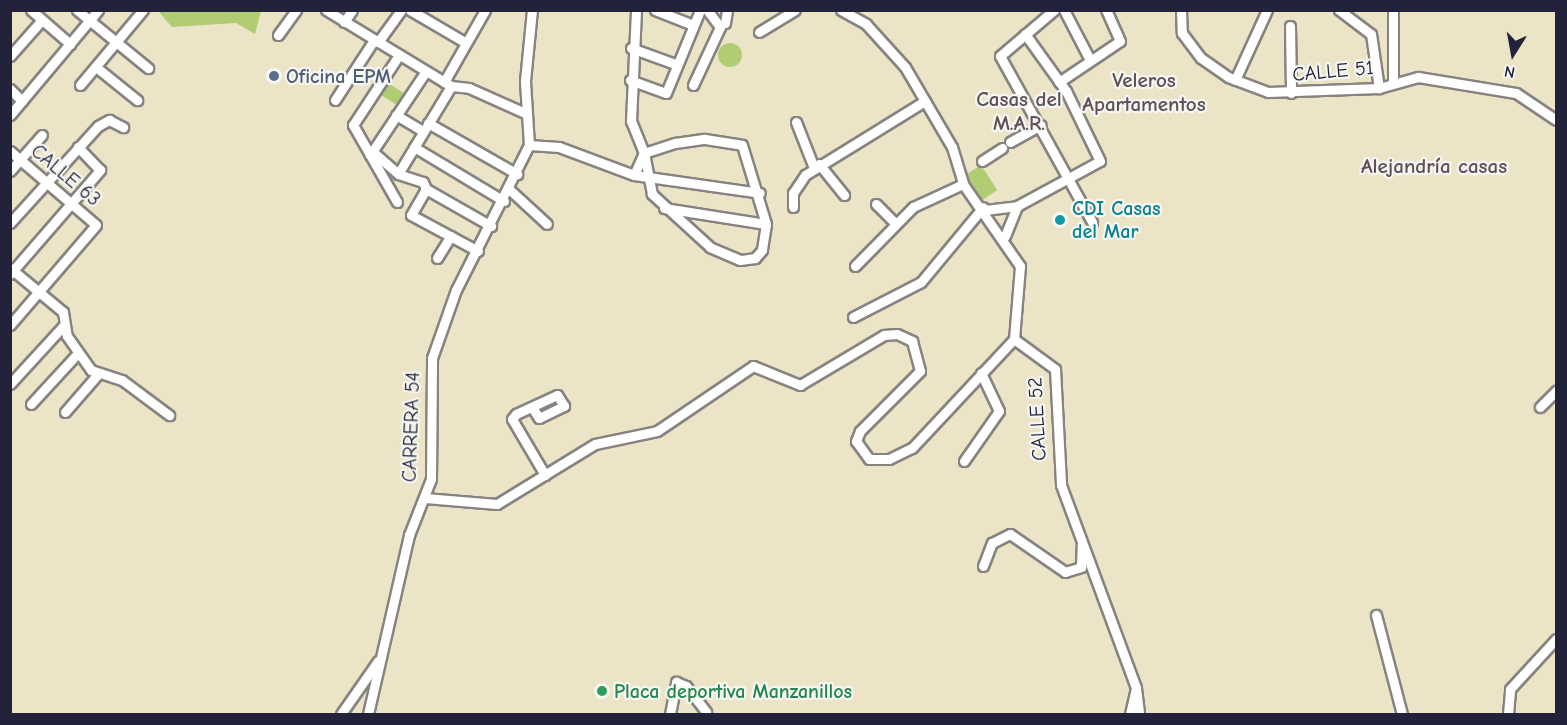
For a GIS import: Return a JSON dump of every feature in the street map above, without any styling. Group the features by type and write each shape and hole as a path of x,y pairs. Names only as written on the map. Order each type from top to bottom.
{"street":[{"path":"31,10 70,44"},
{"path":"77,10 148,68"},
{"path":"10,115 98,10"},
{"path":"80,85 143,10"},
{"path":"279,35 296,10"},
{"path":"326,10 448,84 469,88 525,113"},
{"path":"344,22 352,10"},
{"path":"335,100 376,41 401,10"},
{"path":"410,10 466,44"},
{"path":"398,174 448,84 485,10"},
{"name":"CARRERA 54","path":"368,714 409,535 425,498 430,478 432,358 443,320 518,174 529,145 525,113 532,10"},
{"path":"636,10 631,48 631,121 644,153 651,178 652,194 664,208 710,247 740,260 755,258 766,224 760,193 742,145 705,139 644,153"},
{"path":"655,10 693,25"},
{"path":"630,80 666,93 675,64 700,10"},
{"path":"707,10 723,25"},
{"path":"693,85 723,25 727,10"},
{"path":"759,32 795,10"},
{"path":"425,498 496,504 596,444 657,431 753,366 800,385 884,334 897,334 912,341 920,371 860,431 856,441 869,459 889,459 912,448 1014,339 1022,279 1005,236 963,184 964,171 925,101 879,37 842,10"},
{"path":"1054,10 1000,56 1071,178 1092,222"},
{"path":"1064,10 1090,60"},
{"path":"1059,82 1120,41 1106,10"},
{"name":"CALLE 51","path":"1181,10 1182,33 1201,58 1235,80 1268,93 1379,87 1393,81 1418,77 1516,93 1557,120"},
{"path":"1235,80 1267,10"},
{"path":"1339,10 1374,40 1379,87"},
{"path":"1393,10 1393,81"},
{"path":"10,56 42,20"},
{"path":"1290,26 1291,93"},
{"path":"853,317 921,282 984,208 1017,206 1100,160 1059,82 1025,34"},
{"path":"631,48 675,64"},
{"path":"397,202 353,125 399,55"},
{"path":"96,67 137,100"},
{"path":"371,153 426,71"},
{"path":"10,89 22,101"},
{"path":"794,207 793,193 817,166 925,101"},
{"path":"396,115 425,127 518,174"},
{"path":"10,223 102,123 114,121 123,127"},
{"path":"796,122 817,166 844,195"},
{"path":"984,160 1041,125"},
{"path":"10,171 42,135"},
{"path":"529,145 560,147 634,175 760,193"},
{"path":"78,147 100,170 12,271 63,312 64,325 77,354 98,375 123,380 169,415"},
{"path":"414,147 504,201"},
{"name":"CALLE 63","path":"10,151 72,204 95,227 40,292"},
{"path":"371,153 398,174 423,182 426,189 491,226"},
{"path":"634,175 644,153"},
{"path":"855,266 871,255 895,223 944,190 963,184"},
{"path":"426,189 411,213 478,251"},
{"path":"510,190 547,224"},
{"path":"876,204 895,223"},
{"path":"1005,236 1017,206"},
{"path":"664,208 766,224"},
{"path":"438,258 451,236"},
{"path":"10,326 40,292"},
{"path":"10,384 64,325"},
{"name":"CALLE 52","path":"1014,339 1055,369 1055,457 1136,688 1139,714"},
{"path":"31,404 77,354"},
{"path":"964,461 999,411 981,373"},
{"path":"65,412 98,375"},
{"path":"1540,407 1557,391"},
{"path":"532,407 512,419 545,476"},
{"path":"983,566 992,543 1010,534 1065,572 1075,570 1081,567 1082,539"},
{"path":"1376,615 1402,714"},
{"path":"1508,714 1510,689 1557,639"},
{"path":"341,714 384,652"},
{"path":"670,714 676,682 686,686 706,712"},
{"path":"1130,714 1136,688"}],"green space":[{"path":"158,11 261,11 255,34 236,23 172,27"},
{"path":"725,43 735,43 742,50 742,60 735,67 725,67 718,60 718,50"},
{"path":"388,83 407,95 399,107 381,95"},
{"path":"981,165 997,190 982,200 966,175"}],"place":[{"name":"Oficina EPM","path":"274,76"},
{"name":"CDI Casas del Mar","path":"1060,220"},
{"name":"Placa deportiva Manzanillos","path":"602,691"}],"district":[{"name":"Veleros Apartamentos","path":"1144,92"},
{"name":"Casas del M.A.R.","path":"1019,111"},
{"name":"Alejandría casas","path":"1434,166"}]}
